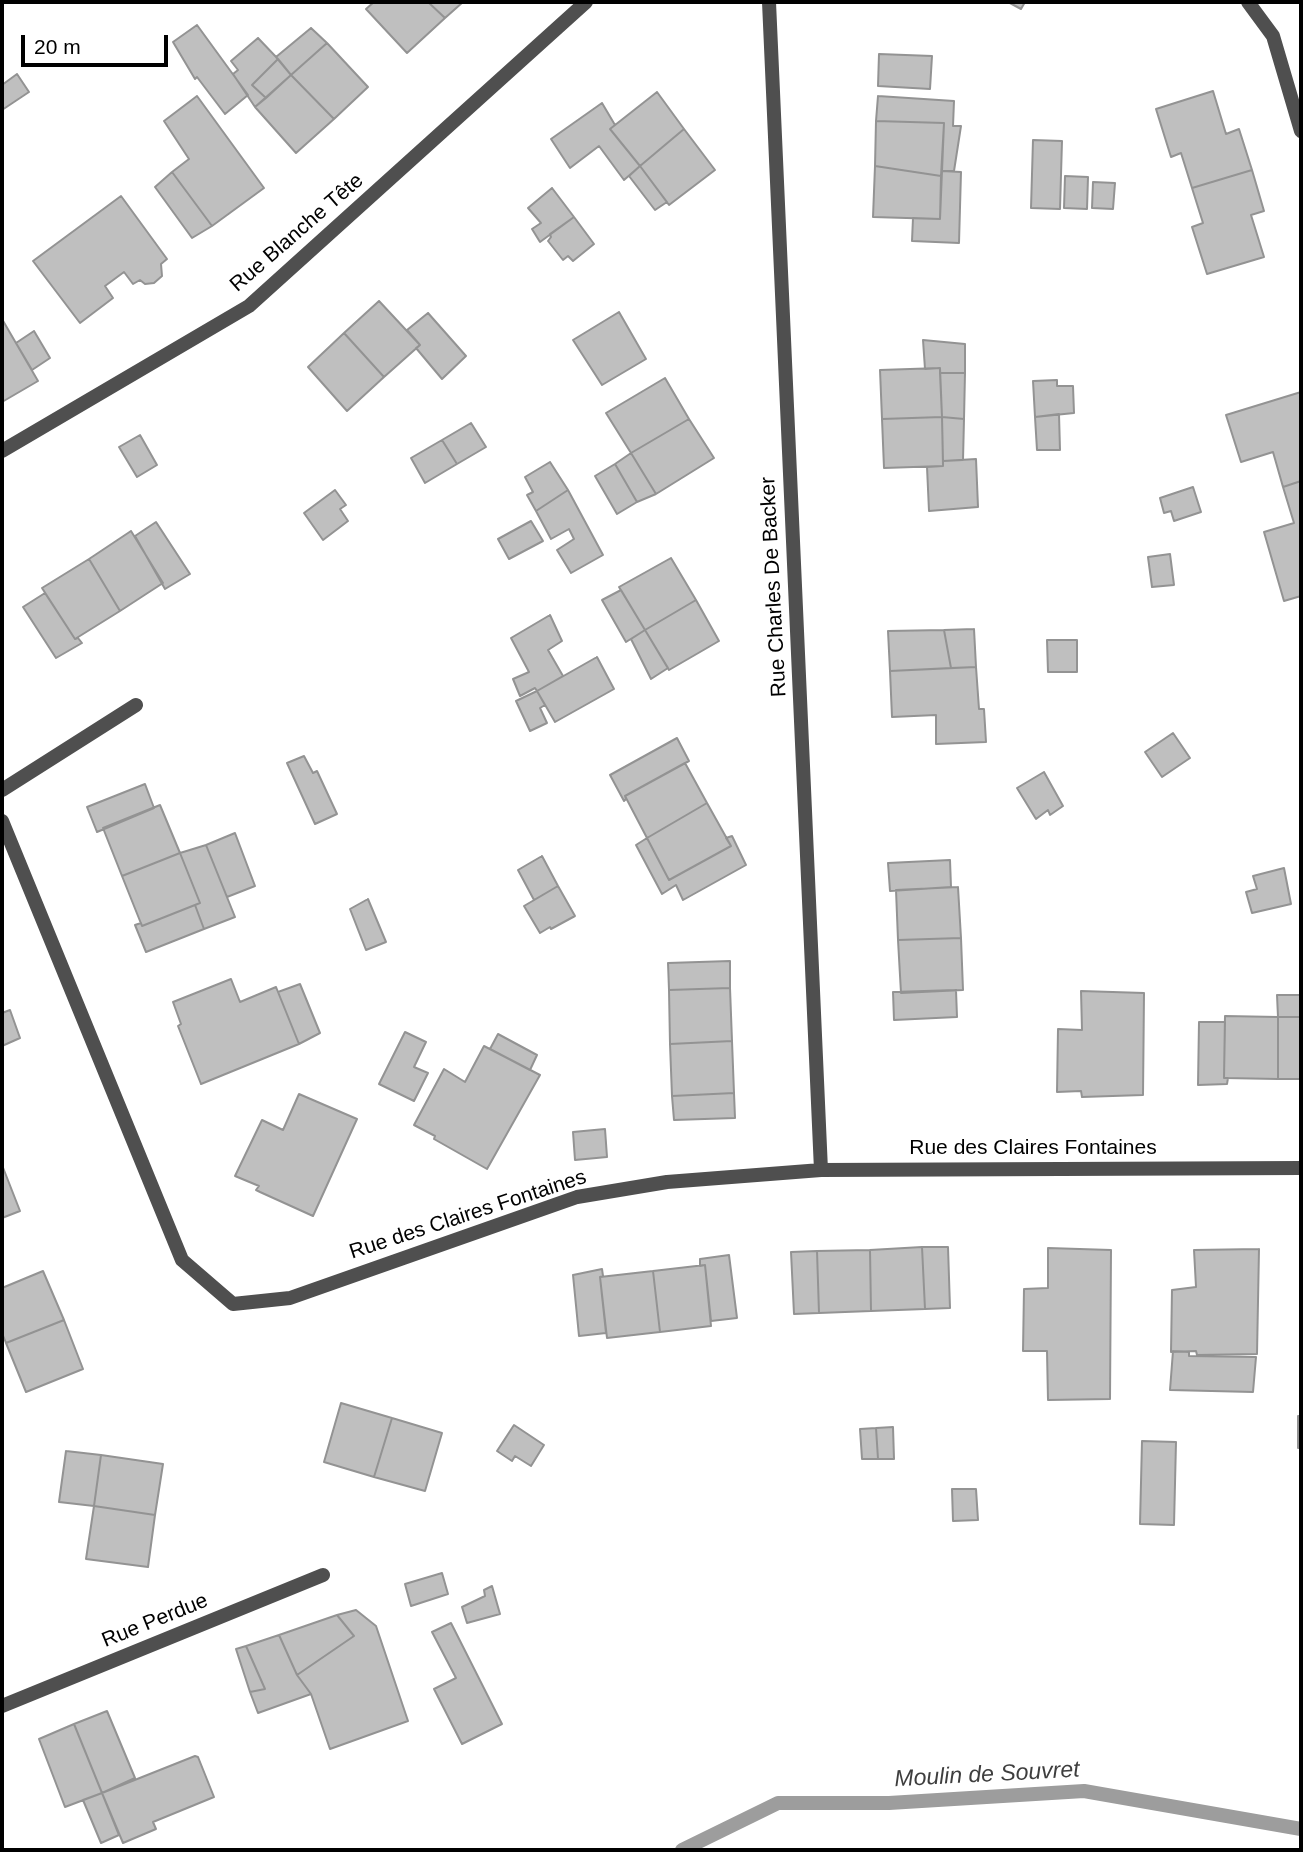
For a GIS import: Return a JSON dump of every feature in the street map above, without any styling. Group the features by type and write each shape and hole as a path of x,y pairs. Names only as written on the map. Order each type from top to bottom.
{"street":[{"name":"Rue Blanche Tête","path":"2,451 249,306 586,2"},
{"name":"Rue Charles De Backer","path":"769,2 821,1170"},
{"path":"1248,2 1273,36 1301,131"},
{"path":"2,790 136,705"},
{"name":"Rue des Claires Fontaines","path":"2,821 182,1260 233,1304 290,1298 577,1197 667,1182 821,1170 1301,1168"},
{"name":"Rue Perdue","path":"2,1706 323,1575"}],"building":[{"path":"374,2 428,2 445,18 407,53 366,9"},
{"path":"428,2 463,2 445,18"},
{"path":"1008,2 1025,2 1021,9"},
{"path":"197,25 248,95 225,114 197,77 195,79 173,42"},
{"path":"311,28 327,43 291,75 276,57"},
{"path":"258,38 278,59 252,85 266,98 255,107 233,74 238,70 231,61"},
{"path":"327,43 368,87 334,119 291,75"},
{"path":"879,54 932,56 930,89 878,86"},
{"path":"278,59 291,75 266,98 252,85"},
{"path":"17,74 29,92 2,110 2,85"},
{"path":"291,75 334,119 296,153 255,107"},
{"path":"1213,91 1226,134 1239,129 1252,170 1192,188 1181,153 1171,157 1156,109"},
{"path":"657,92 684,129 640,166 610,129"},
{"path":"197,96 264,188 212,226 172,172 189,159 164,121"},
{"path":"878,96 954,101 953,126 961,126 954,171 942,171 944,123 876,121"},
{"path":"602,103 615,125 610,129 640,166 624,180 599,146 570,168 551,139"},
{"path":"876,121 944,123 941,176 875,166"},
{"path":"684,129 715,170 669,205 640,166"},
{"path":"1033,140 1062,141 1060,209 1031,208"},
{"path":"640,166 667,202 655,210 629,176"},
{"path":"875,166 941,176 940,219 873,217"},
{"path":"1252,170 1264,211 1251,215 1264,257 1207,274 1192,227 1203,223 1192,188"},
{"path":"942,171 961,172 959,243 912,241 913,218 940,219"},
{"path":"172,172 212,226 192,238 155,187"},
{"path":"1065,176 1088,177 1087,209 1064,208"},
{"path":"1093,182 1115,183 1113,209 1092,208"},
{"path":"552,188 574,217 540,242 532,229 541,223 528,208"},
{"path":"121,196 167,259 161,264 162,276 154,283 145,284 140,280 133,284 124,272 105,286 113,298 80,323 33,261"},
{"path":"574,217 594,244 573,261 568,256 563,260 548,241 550,234"},
{"path":"379,301 420,345 384,377 344,333"},
{"path":"619,312 646,359 602,385 573,340"},
{"path":"428,313 466,356 442,379 416,348 420,345 407,330"},
{"path":"2,319 38,381 2,402"},
{"path":"34,331 50,358 32,370 16,343"},
{"path":"344,333 384,377 347,411 308,367"},
{"path":"923,340 965,344 965,373 940,373 940,368 925,369"},
{"path":"940,368 942,417 882,419 880,370"},
{"path":"940,373 965,373 964,419 942,417"},
{"path":"665,378 689,419 631,453 606,413"},
{"path":"1057,380 1057,386 1073,386 1074,413 1035,417 1033,381"},
{"path":"1301,392 1301,481 1283,487 1273,452 1241,462 1226,415"},
{"path":"1059,414 1060,450 1037,450 1035,417"},
{"path":"942,417 943,466 884,468 882,419"},
{"path":"942,417 964,419 963,460 943,461"},
{"path":"689,419 714,458 656,494 631,453"},
{"path":"471,423 486,447 457,464 442,440"},
{"path":"140,435 157,465 137,477 119,447"},
{"path":"442,440 457,464 425,483 411,458"},
{"path":"631,453 656,494 637,502 615,464"},
{"path":"976,459 978,507 929,511 927,467 943,466 943,461"},
{"path":"550,462 568,490 536,511 527,495 533,492 525,477"},
{"path":"615,464 637,502 617,514 595,476"},
{"path":"1301,481 1301,596 1284,601 1264,532 1294,523 1283,487"},
{"path":"1193,487 1201,512 1174,521 1171,511 1164,513 1160,498"},
{"path":"335,490 346,505 340,509 348,521 323,540 304,513"},
{"path":"568,490 603,555 571,573 557,550 574,539 569,529 551,539 536,511"},
{"path":"531,521 543,541 509,559 498,539"},
{"path":"156,522 190,574 165,589 135,536"},
{"path":"131,531 163,583 120,611 89,559"},
{"path":"1170,554 1174,585 1152,587 1148,557"},
{"path":"671,558 696,600 645,630 619,587"},
{"path":"89,559 120,611 75,639 42,588"},
{"path":"621,590 645,630 626,642 602,600"},
{"path":"45,593 75,639 78,638 82,643 56,658 23,607"},
{"path":"696,600 719,641 669,670 645,630"},
{"path":"550,615 562,641 548,650 563,676 537,691 535,688 520,696 513,679 529,672 511,638"},
{"path":"974,629 976,667 951,668 944,630"},
{"path":"645,630 668,668 651,679 631,639"},
{"path":"944,630 951,668 890,671 888,631"},
{"path":"1047,640 1077,640 1077,672 1048,672"},
{"path":"597,657 614,689 555,722 537,691"},
{"path":"976,667 979,709 984,709 986,742 936,744 936,715 892,717 890,671"},
{"path":"537,691 545,705 540,708 547,723 530,731 516,701"},
{"path":"1173,733 1190,758 1162,777 1145,752"},
{"path":"677,738 689,761 625,796 624,801 610,775"},
{"path":"304,756 313,773 317,771 337,814 315,824 287,763"},
{"path":"685,763 707,803 647,838 625,796"},
{"path":"1044,772 1063,806 1050,815 1048,810 1036,819 1017,788"},
{"path":"145,784 154,808 97,832 87,807"},
{"path":"707,803 731,846 669,880 647,838"},
{"path":"160,805 180,853 122,876 103,828"},
{"path":"235,833 255,886 227,897 206,845"},
{"path":"732,836 746,865 683,900 676,885 662,894 636,845 647,838 669,880 731,846 726,838"},
{"path":"206,845 235,917 204,929 195,905 200,903 180,853"},
{"path":"180,853 200,903 142,926 122,876"},
{"path":"542,856 558,886 534,900 518,870"},
{"path":"950,860 951,887 890,891 888,863"},
{"path":"1284,868 1291,904 1252,913 1246,892 1257,889 1253,876"},
{"path":"558,886 575,916 540,933 524,906"},
{"path":"958,887 961,938 898,940 896,890"},
{"path":"368,899 386,942 366,950 350,909"},
{"path":"195,905 204,929 146,952 135,925 141,923 142,926"},
{"path":"961,938 963,990 901,993 898,940"},
{"path":"730,961 730,988 669,990 668,963"},
{"path":"231,979 240,1002 276,987 299,1044 201,1084 178,1026 181,1024 173,1002"},
{"path":"300,984 320,1033 299,1044 278,992"},
{"path":"730,988 732,1041 670,1044 669,990"},
{"path":"956,990 957,1017 894,1020 893,992"},
{"path":"1081,991 1144,993 1143,1095 1082,1097 1081,1091 1057,1092 1058,1029 1082,1030"},
{"path":"1277,995 1301,995 1301,1017 1278,1017"},
{"path":"10,1010 20,1038 2,1046 2,1013"},
{"path":"1225,1016 1278,1017 1278,1079 1224,1078"},
{"path":"1278,1017 1301,1017 1301,1079 1278,1079"},
{"path":"1199,1022 1225,1022 1224,1078 1228,1078 1227,1084 1198,1085"},
{"path":"405,1032 426,1042 414,1067 428,1073 414,1101 379,1084"},
{"path":"498,1034 537,1055 530,1070 490,1049"},
{"path":"732,1041 734,1093 672,1096 670,1044"},
{"path":"484,1046 540,1075 487,1169 414,1125 444,1069 465,1082"},
{"path":"734,1093 735,1118 674,1120 672,1096"},
{"path":"299,1094 357,1119 313,1216 256,1190 259,1186 235,1176 262,1120 283,1130"},
{"path":"605,1129 607,1157 575,1160 573,1132"},
{"path":"2,1165 20,1211 2,1218"},
{"path":"922,1247 925,1309 871,1311 870,1250"},
{"path":"922,1247 948,1247 950,1308 925,1309"},
{"path":"1048,1248 1111,1250 1110,1399 1048,1400 1047,1351 1023,1351 1024,1289 1048,1288"},
{"path":"1259,1249 1257,1354 1197,1355 1196,1351 1171,1352 1172,1290 1196,1287 1194,1250"},
{"path":"870,1250 871,1311 819,1313 817,1251"},
{"path":"817,1251 819,1313 794,1314 791,1252"},
{"path":"729,1255 737,1318 711,1321 705,1265 700,1266 700,1259"},
{"path":"705,1265 711,1326 660,1332 653,1271"},
{"path":"602,1269 603,1276 600,1277 606,1333 579,1336 573,1275"},
{"path":"43,1271 64,1320 6,1343 2,1333 2,1288"},
{"path":"653,1271 660,1332 607,1338 600,1277"},
{"path":"64,1320 83,1369 26,1392 6,1343"},
{"path":"1173,1351 1189,1352 1189,1356 1256,1357 1253,1392 1170,1390"},
{"path":"341,1403 392,1418 374,1477 324,1462"},
{"path":"1298,1416 1301,1416 1301,1448 1298,1448"},
{"path":"392,1418 442,1433 425,1491 374,1477"},
{"path":"514,1425 544,1445 531,1466 515,1456 512,1461 497,1451"},
{"path":"893,1427 894,1459 878,1459 876,1428"},
{"path":"876,1428 878,1459 862,1459 860,1429"},
{"path":"1142,1441 1176,1442 1174,1525 1140,1524"},
{"path":"66,1451 101,1455 94,1506 59,1502"},
{"path":"101,1455 163,1464 155,1515 94,1506"},
{"path":"952,1489 976,1489 978,1520 953,1521"},
{"path":"94,1506 155,1515 148,1567 86,1559"},
{"path":"442,1573 448,1594 411,1606 405,1584"},
{"path":"492,1586 500,1614 467,1623 462,1607 485,1596 484,1590"},
{"path":"356,1610 376,1626 408,1721 330,1749 311,1694 297,1675 354,1636 337,1615"},
{"path":"337,1615 354,1636 297,1675 279,1635"},
{"path":"451,1623 502,1724 462,1744 434,1689 456,1678 432,1632"},
{"path":"279,1635 297,1675 311,1694 258,1713 250,1692 265,1689 246,1646"},
{"path":"246,1646 265,1689 250,1692 236,1649"},
{"path":"107,1711 135,1778 102,1793 74,1724"},
{"path":"74,1724 102,1793 65,1807 39,1739"},
{"path":"198,1757 214,1797 153,1822 156,1829 123,1843 102,1793"},
{"path":"102,1793 119,1835 101,1843 83,1800"}],"waterway":[{"name":"Moulin de Souvret","path":"682,1850 778,1803 889,1803 1084,1791 1301,1829"}]}
